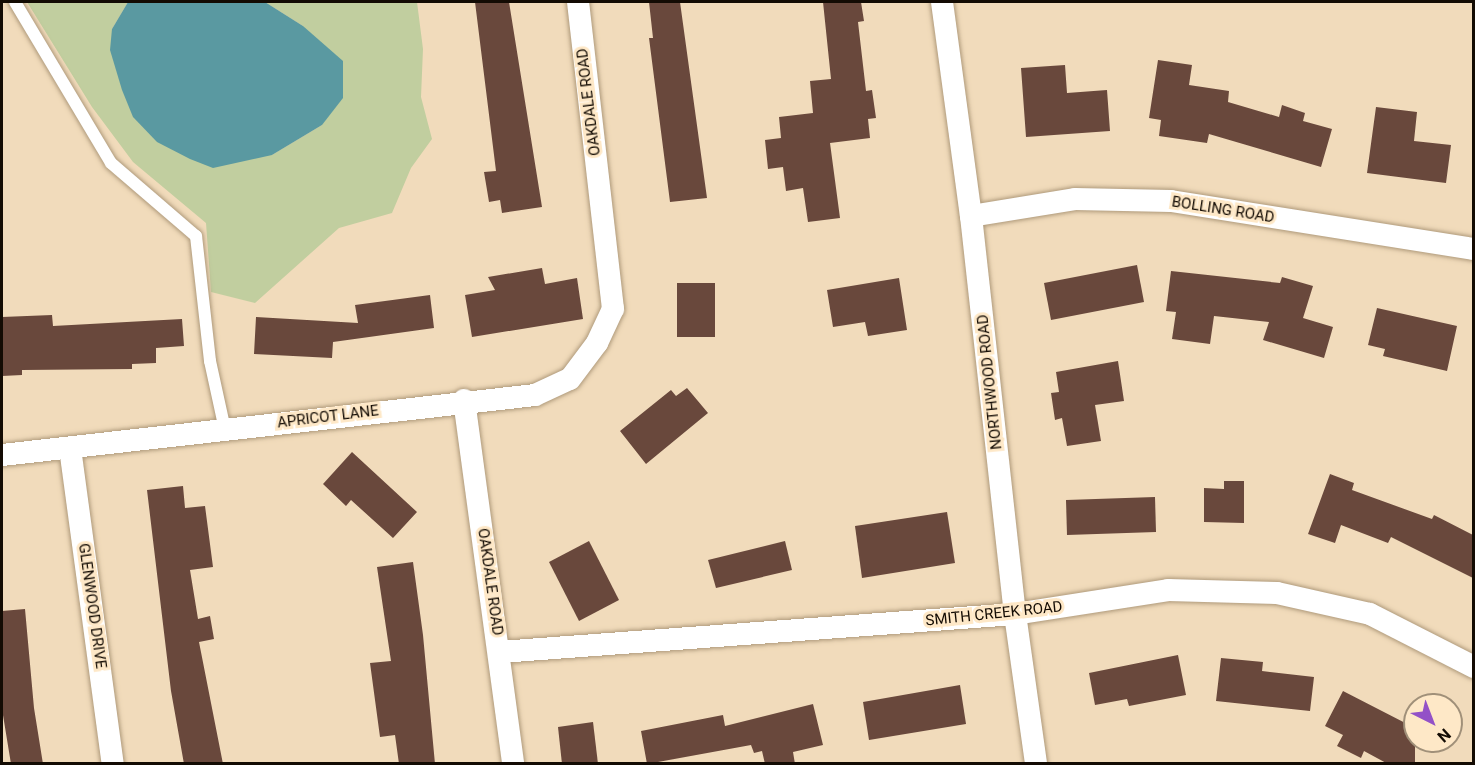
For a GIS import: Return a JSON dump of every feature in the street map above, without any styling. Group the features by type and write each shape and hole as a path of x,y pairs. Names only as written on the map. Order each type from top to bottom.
{"street":[{"name":"OAKDALE ROAD","path":"578,2 613,309"},
{"name":"NORTHWOOD ROAD","path":"942,2 971,216 1015,615 1036,764"},
{"name":"BOLLING ROAD","path":"971,216 1075,199 1171,201 1473,249"},
{"name":"APRICOT LANE","path":"2,455 464,400 534,395 570,379 597,343 613,309"},
{"name":"OAKDALE ROAD","path":"464,400 500,652 513,764"},
{"name":"GLENWOOD DRIVE","path":"70,448 113,764"},
{"name":"SMITH CREEK ROAD","path":"500,652 1015,615 1168,590 1277,593 1370,614 1473,667"}],"lane":[{"path":"15,2 111,163 196,236 210,361 225,430"}],"green space":[{"path":"27,2 128,2 112,29 272,155 322,125 303,26 265,2 417,2 423,49 421,97 432,139 411,168 392,213 339,228 255,303 211,292 206,223 133,162 92,107"}],"water":[{"path":"128,2 265,2 303,26 343,61 343,98 322,125 272,155 213,168 190,159 157,142 133,117 122,90 110,50 112,29"}],"building":[{"path":"475,2 509,2 542,207 502,213 500,200 489,202 484,172 496,171"},
{"path":"649,2 680,2 707,198 670,202 649,38 653,38"},
{"path":"823,2 861,2 864,21 858,22 866,91 872,90 876,118 868,119 870,138 830,143 840,218 808,222 803,188 786,191 783,167 768,169 765,140 781,138 779,117 813,113 810,81 831,79"},
{"path":"1158,60 1192,65 1189,85 1229,91 1228,102 1279,117 1282,105 1305,113 1303,121 1332,129 1321,167 1209,134 1207,143 1159,136 1161,120 1149,118"},
{"path":"1065,65 1067,93 1107,90 1110,131 1026,137 1021,68"},
{"path":"1376,107 1417,112 1414,141 1451,145 1446,183 1367,173"},
{"path":"1137,265 1144,302 1051,320 1044,283"},
{"path":"542,268 545,284 577,278 583,319 472,337 465,295 495,290 488,277"},
{"path":"1171,271 1280,283 1282,277 1313,286 1303,318 1333,327 1324,358 1263,340 1269,322 1214,316 1210,344 1172,339 1176,312 1166,311"},
{"path":"899,278 907,330 868,336 865,322 833,327 827,290"},
{"path":"677,283 715,283 715,337 677,337"},
{"path":"430,295 434,328 333,342 332,358 254,354 256,317 358,323 355,305"},
{"path":"1377,308 1457,326 1447,371 1383,356 1385,349 1368,345"},
{"path":"52,315 53,326 182,319 184,346 156,348 156,363 132,364 132,369 22,370 22,375 2,376 2,317"},
{"path":"1118,361 1124,401 1095,405 1101,441 1067,446 1062,418 1055,420 1051,393 1059,392 1056,372"},
{"path":"687,388 708,413 646,464 620,431 671,390 676,396"},
{"path":"352,452 417,512 393,538 351,500 346,506 323,484"},
{"path":"1330,474 1354,483 1352,490 1432,519 1434,515 1473,535 1473,578 1391,537 1388,543 1341,525 1335,543 1308,534"},
{"path":"1224,481 1244,481 1244,523 1204,522 1204,488 1224,489"},
{"path":"183,486 185,508 205,506 213,567 190,570 198,619 210,616 214,639 199,642 223,764 184,764 171,691 147,490"},
{"path":"1155,497 1156,532 1067,535 1066,500"},
{"path":"947,512 955,563 862,578 855,526"},
{"path":"589,541 619,600 579,621 549,562"},
{"path":"785,541 792,570 716,588 708,560"},
{"path":"413,562 423,635 435,764 399,764 395,735 380,737 370,663 391,661 377,567"},
{"path":"25,609 34,708 43,764 11,764 2,709 2,611"},
{"path":"1178,655 1186,695 1129,706 1127,699 1095,705 1089,673"},
{"path":"1221,658 1263,662 1262,671 1314,677 1310,711 1216,701"},
{"path":"960,685 966,724 869,740 863,702"},
{"path":"1343,691 1403,722 1403,753 1415,753 1415,764 1388,764 1364,751 1361,758 1337,746 1343,735 1325,726"},
{"path":"813,704 823,745 793,752 795,764 765,764 762,751 754,753 751,745 647,764 641,731 723,715 725,726"},
{"path":"593,722 598,764 562,764 558,727"}]}
